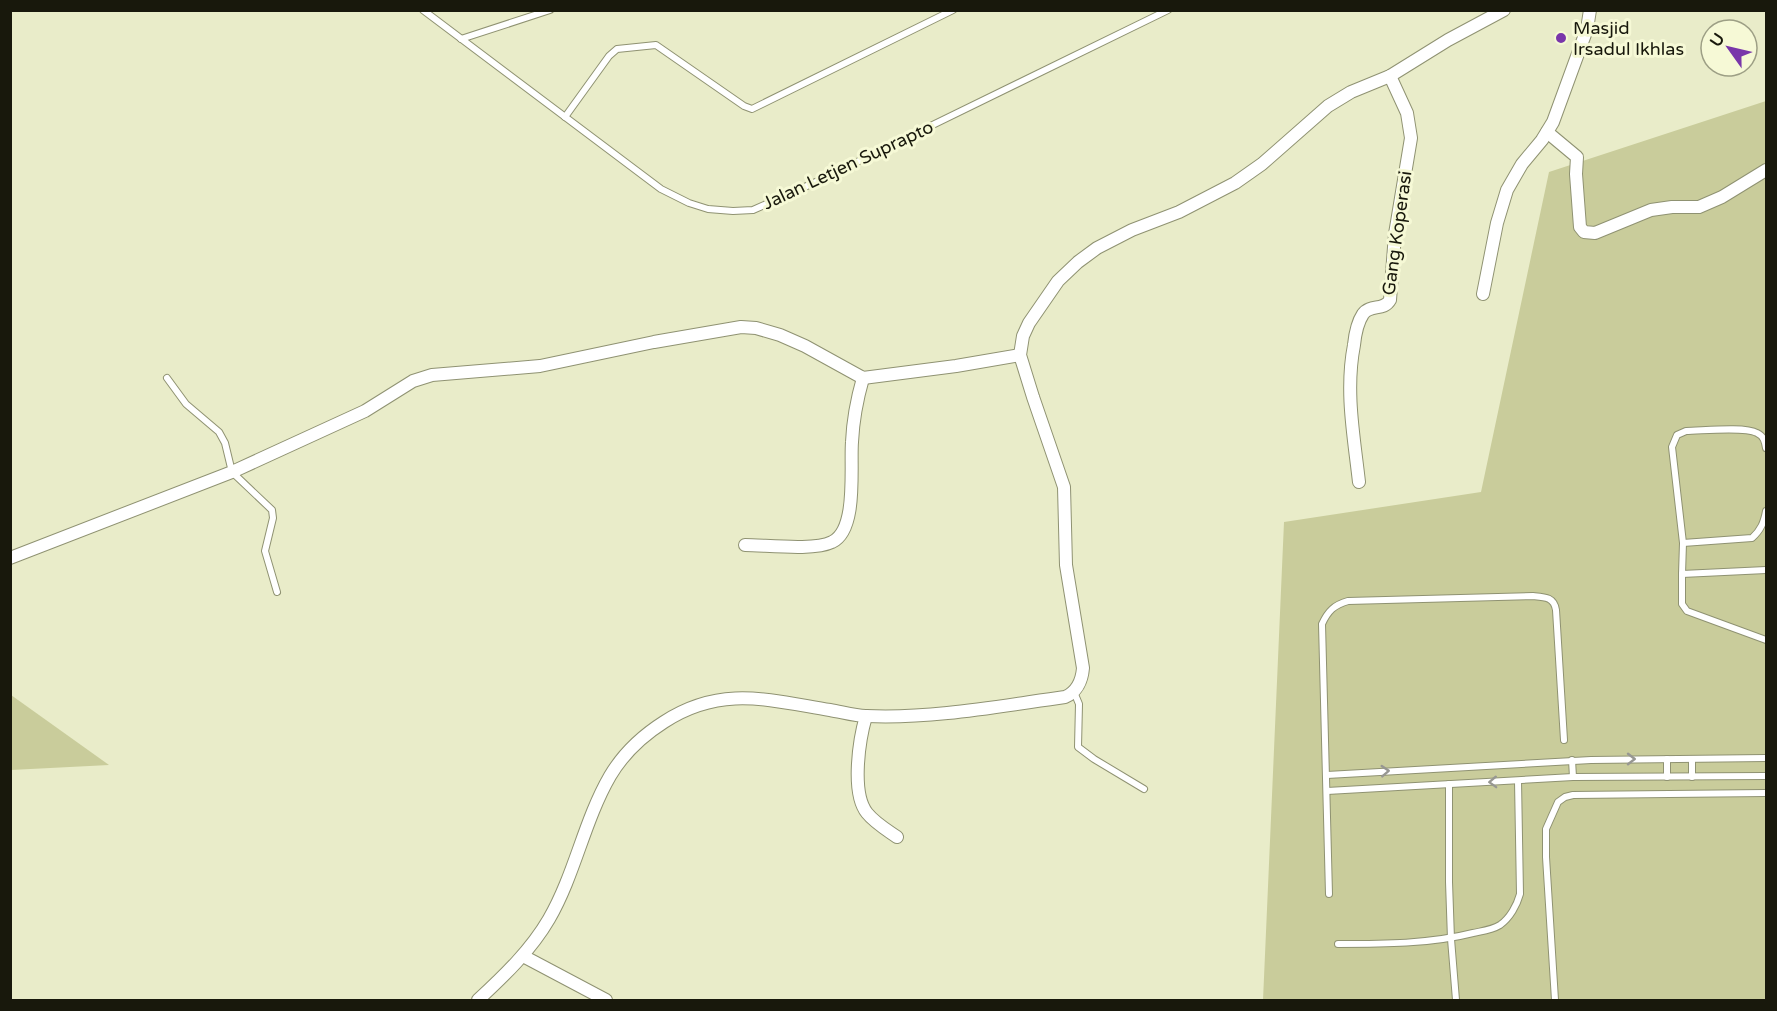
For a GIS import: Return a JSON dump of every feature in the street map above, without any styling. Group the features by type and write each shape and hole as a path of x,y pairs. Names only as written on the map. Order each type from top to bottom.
{"street":[{"path":"478,1000 523,956 549,919 609,777 630,749 650,731 678,713 699,704 720,699 746,698 866,716 948,713 1065,697 1074,692 1082,676 1083,668 1066,565 1064,487 1020,355 1023,336 1029,323 1058,282 1078,262 1097,248 1132,230 1179,212 1235,183 1262,164 1328,106 1351,92 1390,76 1448,40 1504,10"},
{"path":"1484,294 1497,223 1507,190 1522,164 1547,132 1587,29 1590,10"},
{"name":"Gang Koperasi","path":"1359,483 1350,410 1351,358 1362,315 1367,309 1385,306 1390,300 1395,234 1411,138 1407,114 1390,76"},
{"path":"1547,132 1577,157 1580,227 1584,232 1595,233 1651,210 1699,207 1722,197 1767,170"},
{"path":"10,558 232,472 365,411 413,381 432,375 540,366 654,342 741,327 765,330 797,342 863,378 1020,355"},
{"path":"745,544 818,546 835,541 840,536 848,519 851,497 852,442 856,406 863,378"},
{"path":"866,716 857,761 861,800 868,815 897,837"},
{"path":"523,956 606,1000"}],"lane":[{"name":"Jalan Letjen Suprapto","path":"423,10 661,189 689,203 708,209 733,211 753,210 818,181 1168,10"},
{"path":"461,39 550,10"},
{"path":"565,117 609,56 617,49 656,45 744,106 752,109 953,10"},
{"path":"167,378 186,404 219,432 225,443 232,472 272,510 273,518 265,551 277,592"},
{"path":"1767,448 1765,440 1760,435 1747,430 1686,431 1677,435 1672,447 1683,543 1681,598 1684,608 1701,618 1767,640"},
{"path":"1683,543 1752,538 1759,532 1767,511"},
{"path":"1682,574 1767,570"},
{"path":"1329,894 1322,624 1335,605 1348,601 1533,596 1551,599 1556,604 1557,610 1564,740"},
{"path":"1074,692 1080,710 1076,743 1078,747 1144,789"},
{"path":"1327,774 1572,760 1767,758"},
{"path":"1667,777 1668,759"},
{"path":"1692,759 1692,777"},
{"path":"1572,760 1573,777"},
{"path":"1328,790 1573,777 1767,776"},
{"path":"1338,944 1451,939 1502,924 1520,894 1518,781"},
{"path":"1449,784 1451,939 1456,1000"},
{"path":"1555,1000 1546,829 1558,802 1573,795 1767,792"}],"green space":[{"path":"1766,101 1766,1000 1263,1000 1284,522 1481,492 1549,172"},
{"path":"11,695 109,765 11,770"}],"place":[{"name":"Masjid Irsadul Ikhlas","path":"1561,38"}]}
